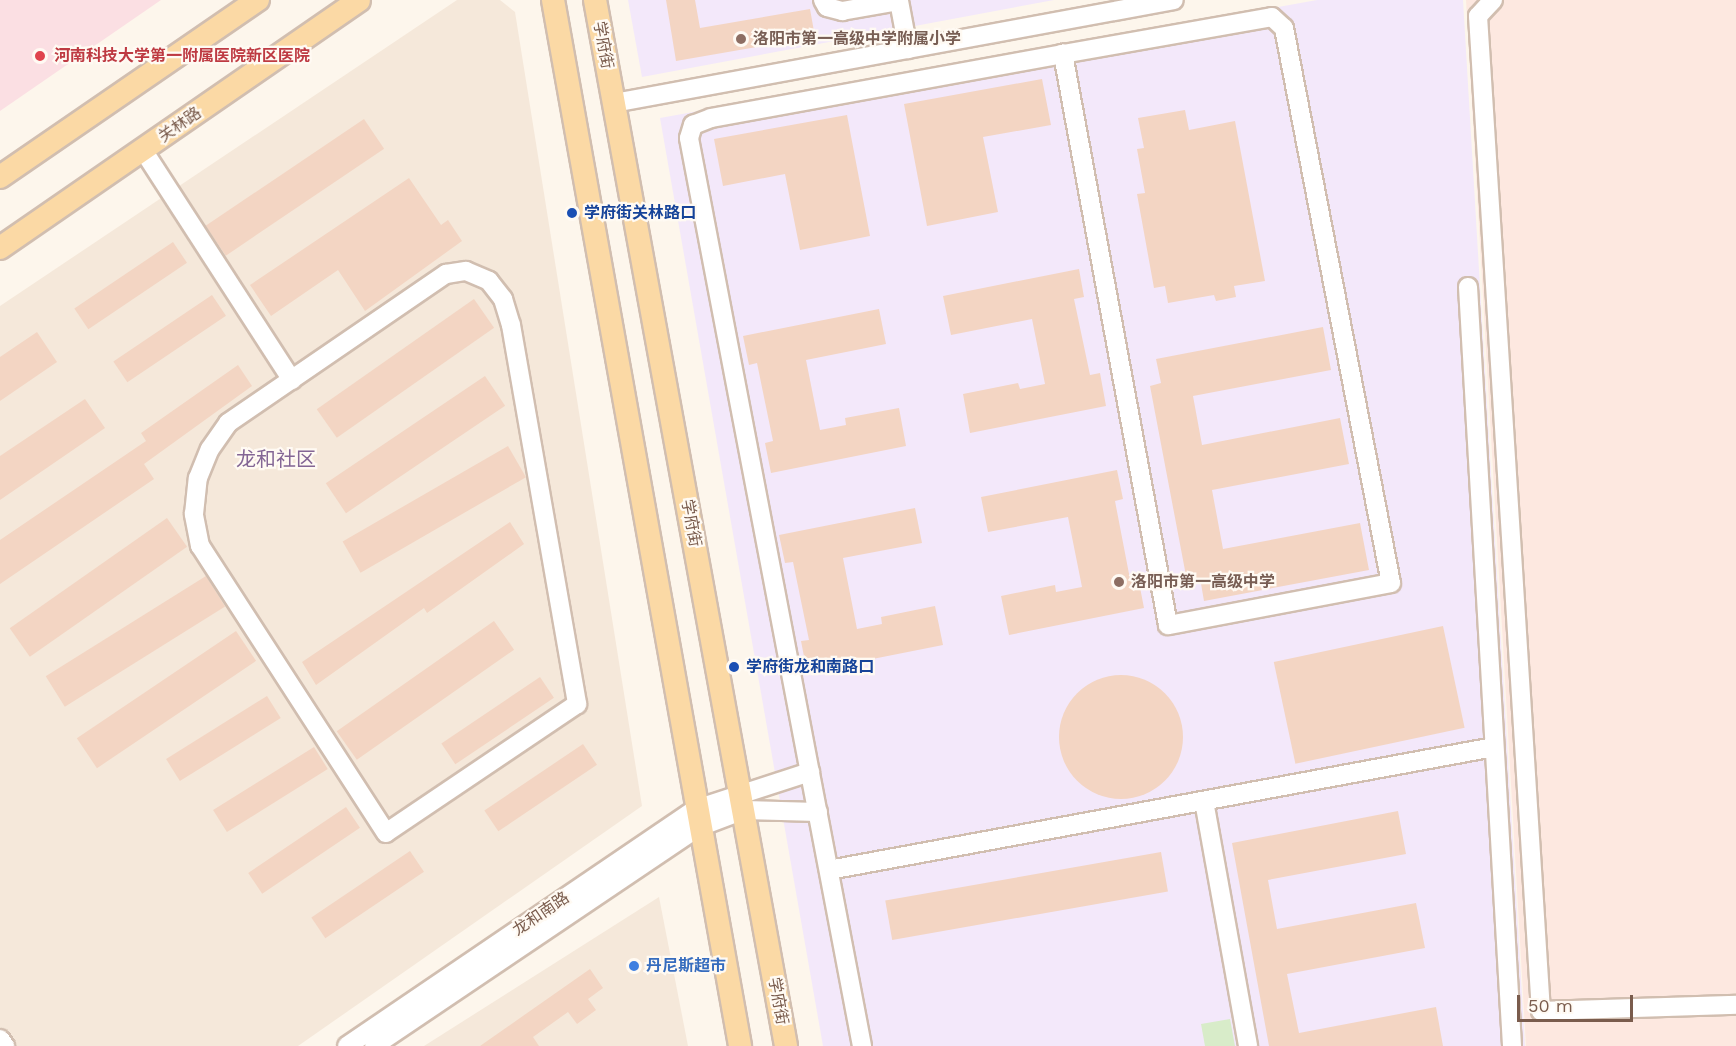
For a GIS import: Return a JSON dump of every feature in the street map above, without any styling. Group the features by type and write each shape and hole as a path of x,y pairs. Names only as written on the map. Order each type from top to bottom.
{"main road":[{"path":"0,177 258,0"},
{"name":"关林路","path":"0,248 359,0"},
{"path":"553,0 740,1046"},
{"name":"学府街","path":"595,0 786,1046"}],"street":[{"path":"823,0 827,7 842,12 899,1 908,49"},
{"path":"614,103 908,49 1080,8 1174,0"},
{"path":"1493,0 1478,16 1541,1011 1736,1005"},
{"path":"862,1046 689,138 693,124 711,118 1063,54 1272,17 1284,28 1391,583 1168,625 1063,54"},
{"path":"143,150 292,380"},
{"path":"466,271 489,281 503,299 511,325 577,704 386,833 200,546 194,514 198,478 210,449 228,423 292,380 446,274 466,271"},
{"path":"1468,287 1512,1046"},
{"path":"829,870 1494,747"},
{"name":"龙和南路","path":"347,1046 698,818 810,772"},
{"path":"742,801 818,812"},
{"path":"1204,801 1248,1046"},
{"name":"龙和南路","path":"374,1046 698,818"},
{"path":"0,1039 5,1046"}],"shaded area":[{"name":"河南科技大学第一附属医院新区医院","path":"0,0 161,0 0,111"},
{"path":"457,0 500,0 515,12 642,806 298,1046 0,1046 0,306"},
{"name":"洛阳市第一高级中学附属小学","path":"628,0 1054,0 642,77"},
{"name":"洛阳市第一高级中学","path":"1317,0 1463,0 1525,1046 823,1046 660,118"},
{"path":"1466,0 1736,0 1736,1046 1526,1046"},
{"path":"659,897 688,1046 424,1046"}],"green space":[{"path":"1230,1019 1235,1046 1205,1046 1201,1024"}],"building":[{"path":"666,0 695,0 700,28 810,9 815,37 676,61"},
{"path":"1042,79 1051,125 983,137 998,212 927,226 904,104"},
{"path":"1185,110 1189,130 1235,121 1265,281 1234,286 1236,297 1216,301 1214,295 1168,303 1165,286 1154,288 1137,194 1145,193 1137,149 1144,148 1138,118"},
{"path":"847,115 870,236 800,250 785,174 723,186 714,139"},
{"path":"364,119 384,149 226,256 206,226"},
{"path":"409,178 441,225 448,220 462,241 365,311 338,270 271,316 250,285"},
{"path":"173,242 187,263 88,329 74,309"},
{"path":"1079,269 1084,297 1074,299 1090,375 1100,373 1106,406 970,433 963,394 1018,383 1020,389 1045,384 1032,319 951,335 943,296"},
{"path":"212,295 226,316 127,382 113,362"},
{"path":"474,299 494,328 337,438 317,409"},
{"path":"879,309 886,344 806,360 820,430 846,425 845,418 899,408 906,446 771,473 765,443 773,441 757,363 749,365 743,336"},
{"path":"1323,327 1331,370 1193,396 1202,445 1340,418 1349,464 1212,490 1223,549 1360,523 1369,570 1204,601 1200,578 1187,581 1150,386 1161,383 1156,359"},
{"path":"37,332 57,362 0,401 0,357"},
{"path":"238,365 252,386 144,464 154,479 0,584 0,540 146,441 141,433"},
{"path":"485,376 505,406 346,513 326,483"},
{"path":"85,399 105,428 0,500 0,456"},
{"path":"508,446 526,477 361,573 343,542"},
{"path":"1117,470 1123,499 1115,501 1130,579 1138,577 1144,608 1009,635 1001,596 1055,585 1056,592 1082,587 1068,517 988,532 981,497"},
{"path":"915,508 922,543 843,558 857,629 882,624 881,617 935,606 943,645 807,672 801,641 809,640 793,562 785,563 779,535"},
{"path":"167,518 187,547 30,657 10,628"},
{"path":"510,522 524,544 427,613 424,608 316,685 302,662"},
{"path":"206,576 225,607 65,707 46,676"},
{"path":"494,621 514,650 357,760 337,731"},
{"path":"1443,626 1465,728 1295,764 1274,662"},
{"path":"236,631 256,661 97,768 77,738"},
{"path":"1121,675 1145,680 1165,693 1178,713 1183,737 1178,761 1165,781 1145,794 1121,799 1097,794 1077,781 1064,761 1059,737 1064,713 1077,693 1097,680"},
{"path":"540,677 554,698 455,764 441,744"},
{"path":"267,696 281,718 180,781 166,759"},
{"path":"583,744 597,765 498,831 484,811"},
{"path":"314,747 328,769 227,832 213,810"},
{"path":"346,807 360,828 262,894 248,873"},
{"path":"1398,811 1406,854 1268,880 1277,929 1416,903 1425,948 1287,974 1299,1033 1436,1007 1443,1046 1269,1046 1232,843"},
{"path":"410,851 424,872 325,938 311,918"},
{"path":"1161,852 1168,891 892,940 885,901"},
{"path":"590,969 603,988 588,999 596,1010 577,1024 568,1012 533,1037 539,1046 480,1046"}],"place":[{"name":"洛阳市第一高级中学附属小学","path":"741,39"},
{"name":"河南科技大学第一附属医院新区医院","path":"40,56"},
{"name":"学府街关林路口","path":"572,213"},
{"name":"洛阳市第一高级中学","path":"1119,582"},
{"name":"学府街龙和南路口","path":"734,667"},
{"name":"丹尼斯超市","path":"634,966"}],"district":[{"name":"龙和社区","path":"276,459"}]}
